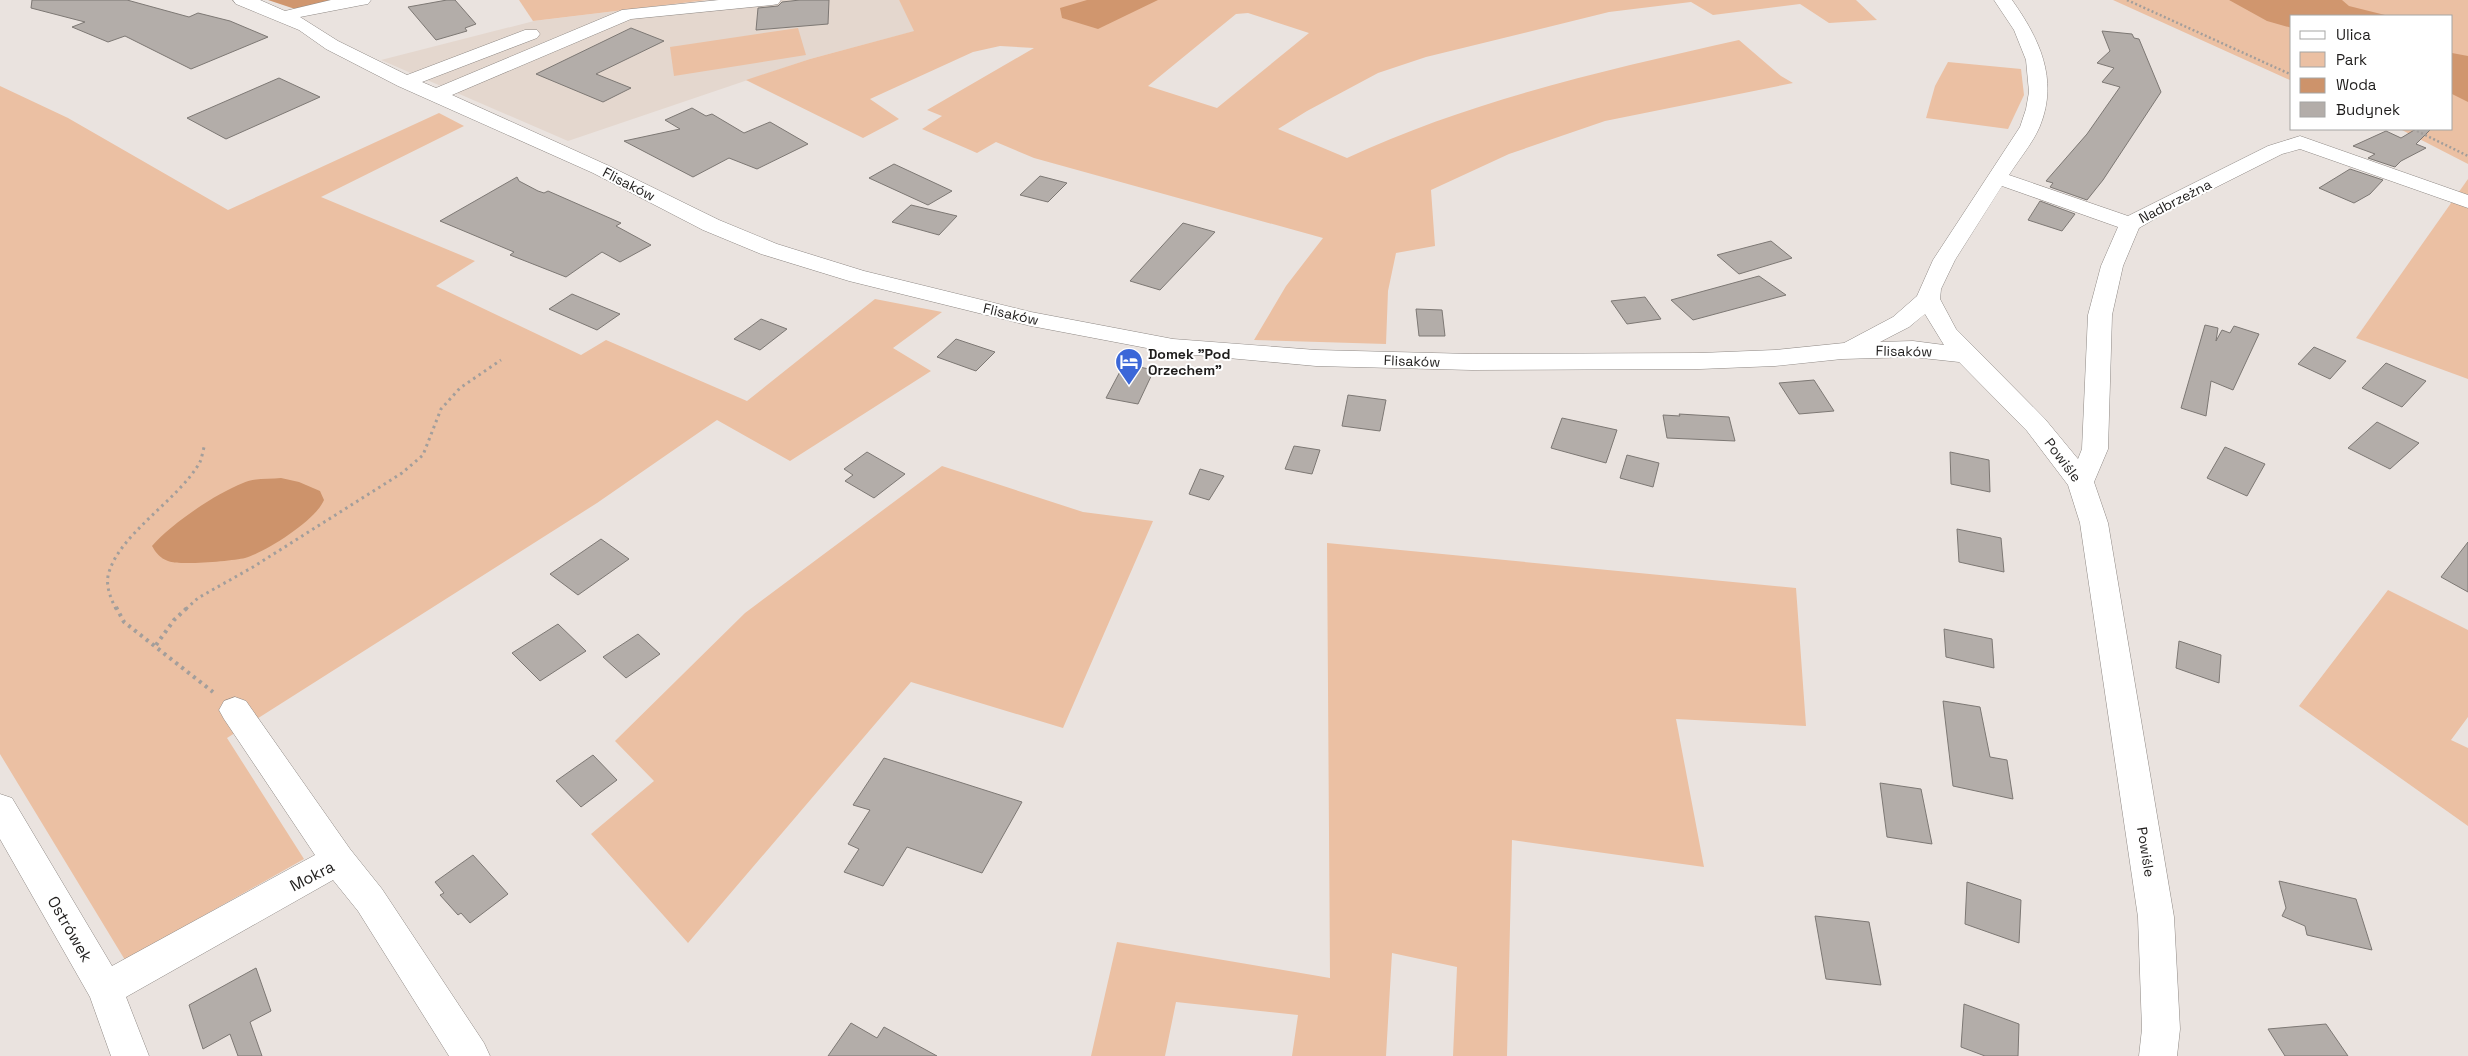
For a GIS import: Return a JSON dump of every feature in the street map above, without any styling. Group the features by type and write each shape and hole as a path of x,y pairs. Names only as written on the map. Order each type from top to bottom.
{"street":[{"name":"Flisaków","path":"242,0 305,26 332,45 405,82 600,169 711,225 770,249 857,276 1031,319 1173,346 1316,358 1472,362 1700,361 1775,358 1842,351 1913,349 1966,355"},
{"path":"284,16 320,7 362,0"},
{"path":"436,95 628,14 772,0"},
{"path":"1928,299 1930,289 1944,260 2030,127 2037,108 2039,87 2037,63 2032,45 2003,0"},
{"path":"405,82 531,34"},
{"name":"Nadbrzeżna","path":"2081,482 2094,450 2100,315 2112,266 2130,224 2155,209 2275,150 2300,142 2468,202"},
{"path":"1998,178 2130,224"},
{"name":"Flisaków","path":"1842,351 1901,322 1928,299"},
{"name":"Powiśle","path":"1928,299 1946,332 2036,426 2081,482 2094,523 2106,589 2156,917 2161,1029 2158,1056"},
{"path":"235,710 338,860"},
{"name":"Ostrówek","path":"0,808 105,989 130,1056"},
{"name":"Mokra","path":"105,989 338,860 370,900 471,1056"}],"path":[{"path":"2127,0 2290,74"},
{"path":"2415,130 2468,156"},
{"path":"156,644 174,620 198,598 402,473 423,456 441,409 460,388 500,360"},
{"path":"205,444 200,462 181,487 121,549 108,576 110,597 124,622 156,644 235,710"}],"shaded area":[{"path":"268,0 351,0 298,10"},
{"path":"707,0 899,0 915,31 810,59 568,141 381,60 534,21"},
{"path":"1087,0 1158,0 1098,29 1062,18 1060,8"},
{"path":"2229,0 2342,0 2349,6 2385,15 2290,15 2290,27 2267,21"},
{"path":"2453,53 2468,56 2468,102 2453,94"}],"green space":[{"path":"519,0 707,0 533,21"},
{"path":"899,0 1856,0 1877,20 1829,23 1800,4 1713,15 1691,2 1609,12 1426,57 1378,73 1307,111 1278,129 1347,158 1442,119 1490,103 1589,75 1739,40 1781,76 1793,83 1605,121 1509,154 1431,190 1435,246 1396,253 1388,291 1386,344 1254,340 1286,286 1323,238 1034,158 996,142 977,153 922,129 942,116 927,110 1034,48 1000,46 973,52 870,99 899,119 863,138 746,80 810,59 914,31","holes":["1248,13 1309,33 1217,108 1148,86 1236,14"]},
{"path":"2113,0 2468,0 2468,164 2402,130 2453,130 2453,15 2290,15 2290,80"},
{"path":"798,28 806,55 674,76 670,47"},
{"path":"1948,62 2021,69 2024,95 2008,129 1926,118 1935,86"},
{"path":"0,86 68,118 228,210 439,113 464,126 321,197 475,261 436,286 581,355 606,340 747,401 875,299 942,312 893,348 931,371 790,461 717,420 597,503 227,738 304,859 125,960 0,754"},
{"path":"2468,179 2468,379 2356,338"},
{"path":"942,466 1083,512 1153,521 1063,728 911,682 688,943 591,834 654,781 615,741 745,613"},
{"path":"1327,543 1796,588 1806,726 1676,719 1704,867 1512,840 1507,1056 1453,1056 1457,967 1392,953 1386,1056 1292,1056 1298,1015 1176,1002 1165,1056 1091,1056 1117,942 1330,978"},
{"path":"2388,590 2468,630 2468,717 2451,740 2468,748 2468,826 2299,706"}],"water":[{"path":"281,478 299,482 320,491 324,500 319,508 301,526 254,555 206,563 183,563 165,560 158,555 152,546 182,519 232,488 252,480"}],"building":[{"path":"32,0 127,0 189,17 198,13 230,21 268,37 191,69 125,36 108,42 72,27 85,22 31,8"},
{"path":"455,0 476,24 465,28 467,31 436,40 408,7"},
{"path":"829,0 828,24 756,30 758,8 778,6 782,2"},
{"path":"631,28 664,41 596,74 631,88 603,102 536,74"},
{"path":"2102,31 2132,34 2134,38 2139,39 2161,92 2103,180 2087,200 2050,187 2053,183 2046,181 2087,134 2120,87 2102,82 2114,68 2097,63 2110,51"},
{"path":"279,78 320,97 226,139 187,118"},
{"path":"692,108 706,116 712,114 744,133 770,122 808,144 757,169 729,158 693,177 624,141 680,129 665,120"},
{"path":"2414,130 2430,130 2416,144 2426,148 2401,161 2395,167 2368,158 2375,154 2353,146 2386,131 2401,138"},
{"path":"894,164 952,191 928,205 869,178"},
{"path":"2350,169 2383,180 2370,194 2354,203 2319,188"},
{"path":"1040,176 1067,183 1048,202 1020,195"},
{"path":"517,177 519,181 538,191 544,193 548,191 621,223 616,226 651,245 620,262 602,252 566,277 510,255 514,252 440,221"},
{"path":"2040,201 2075,214 2062,231 2028,220"},
{"path":"911,205 957,216 939,235 892,222"},
{"path":"1183,223 1215,232 1160,290 1130,281"},
{"path":"1771,241 1792,258 1739,274 1717,255"},
{"path":"1759,276 1786,295 1693,320 1671,300"},
{"path":"572,294 620,314 597,330 549,309"},
{"path":"1645,297 1661,319 1627,324 1611,301"},
{"path":"1416,309 1442,310 1445,336 1419,336"},
{"path":"761,319 787,329 760,350 734,339"},
{"path":"2205,325 2218,328 2216,341 2222,330 2230,333 2234,326 2259,334 2233,390 2211,381 2206,416 2181,408"},
{"path":"956,339 995,352 976,371 937,357"},
{"path":"2314,347 2346,361 2330,379 2298,364"},
{"path":"2386,363 2426,381 2402,407 2362,388"},
{"path":"1124,364 1154,370 1138,404 1106,398"},
{"path":"1814,380 1834,411 1799,414 1779,383"},
{"path":"1348,395 1386,400 1380,431 1342,426"},
{"path":"1679,414 1729,417 1735,441 1667,438 1663,415 1680,416"},
{"path":"1562,418 1617,430 1606,463 1551,448"},
{"path":"2377,422 2419,443 2390,469 2348,448"},
{"path":"1294,446 1320,450 1312,474 1285,469"},
{"path":"2225,447 2265,464 2247,496 2207,478"},
{"path":"867,452 905,474 874,498 845,481 853,475 844,469"},
{"path":"1950,452 1989,460 1990,492 1951,484"},
{"path":"1627,455 1659,463 1653,487 1620,478"},
{"path":"1200,469 1224,476 1209,500 1189,494"},
{"path":"1957,529 2001,538 2004,572 1959,562"},
{"path":"601,539 629,559 578,595 550,574"},
{"path":"2468,542 2468,592 2441,577"},
{"path":"558,624 586,651 540,681 512,653"},
{"path":"1944,629 1992,639 1994,668 1946,657"},
{"path":"638,634 660,654 626,678 603,657"},
{"path":"2179,641 2221,655 2219,683 2176,668"},
{"path":"1943,701 1980,707 1990,757 2007,760 2013,799 1953,786"},
{"path":"593,755 617,780 581,807 556,781"},
{"path":"884,758 1022,802 982,873 907,847 883,886 844,872 859,849 848,844 870,810 853,805"},
{"path":"1880,783 1921,789 1932,844 1887,837"},
{"path":"473,855 508,894 470,923 461,913 458,915 440,895 444,893 435,882"},
{"path":"2279,881 2356,899 2372,950 2307,935 2305,926 2282,916 2286,908"},
{"path":"1967,882 2021,900 2019,943 1965,924"},
{"path":"1815,916 1869,922 1881,985 1826,979"},
{"path":"256,968 271,1011 250,1022 262,1056 238,1056 230,1034 203,1049 189,1005"},
{"path":"1964,1004 2019,1024 2018,1056 1985,1056 1961,1047"},
{"path":"851,1023 877,1038 884,1027 937,1056 828,1056"},
{"path":"2326,1024 2348,1056 2285,1056 2268,1029"}],"place":[{"name":"Domek \"Pod Orzechem\"","path":"1129,386"}]}
